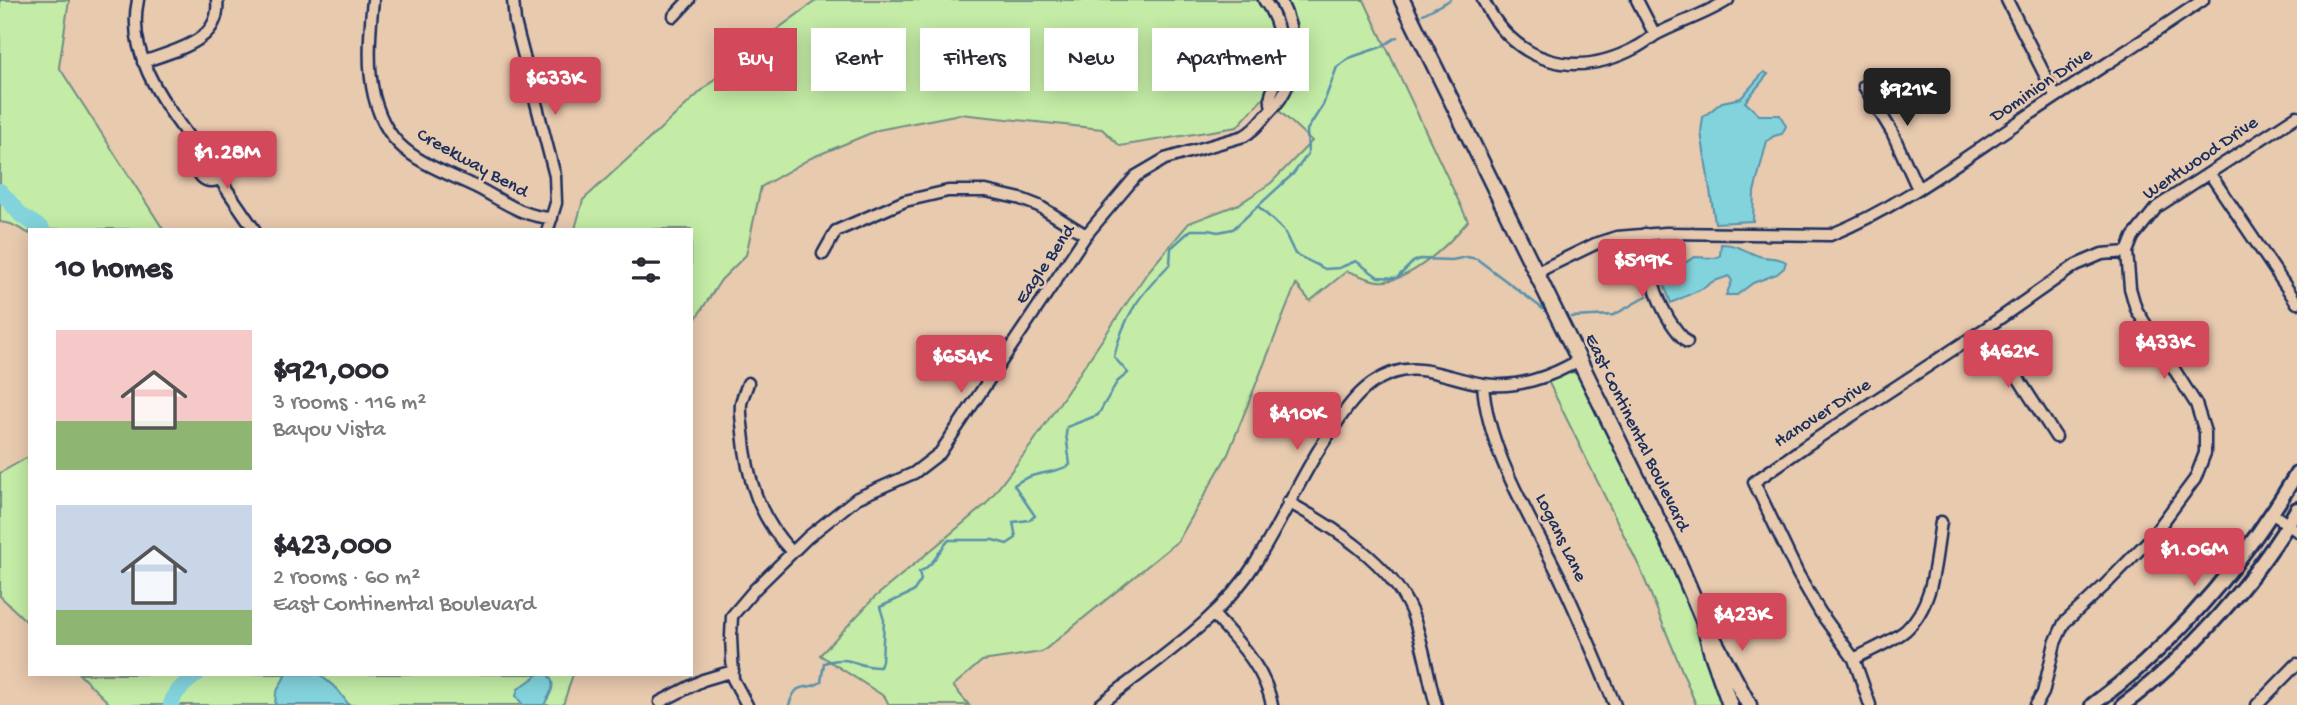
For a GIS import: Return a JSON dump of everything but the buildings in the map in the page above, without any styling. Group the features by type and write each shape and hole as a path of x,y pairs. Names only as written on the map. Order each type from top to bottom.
{"main road":[{"name":"East Continental Boulevard","path":"1402,0 1677,559 1703,620 1749,705"},
{"name":"East Continental Boulevard","path":"1703,620 1730,705"}],"street":[{"path":"138,0 135,25 143,62 159,95 203,157"},
{"path":"143,62 181,48 208,33 216,21 217,0"},
{"name":"Creekway Bend","path":"373,0 370,74 377,107 398,144 422,161 501,202 527,214 552,218"},
{"path":"513,0 515,22 555,176 556,203 548,228"},
{"path":"674,16 689,0"},
{"path":"1264,0 1277,21 1280,40 1278,76 1269,95 1272,108"},
{"name":"Eagle Bend","path":"747,705 733,679 732,616 792,552 857,498 914,473 940,453 1086,235 1136,176 1165,159 1218,145 1254,131 1278,104 1292,78 1293,44 1286,12 1280,0"},
{"path":"1483,0 1494,22 1515,43 1537,57 1559,64 1583,65 1636,48 1655,35 1717,8 1728,0"},
{"path":"1637,0 1655,35"},
{"path":"2007,0 2056,97"},
{"name":"Dominion Drive","path":"1537,272 1595,244 1616,237 1645,234 1830,235 1893,204 2196,2"},
{"path":"1864,86 1892,132 1917,187"},
{"name":"Wentwood Drive","path":"2127,252 2141,225 2157,207 2297,116"},
{"path":"213,154 221,159 224,170 219,178 208,180 200,175 198,164 203,157 213,154"},
{"path":"2210,174 2297,303"},
{"path":"219,178 253,228"},
{"path":"823,254 836,231 905,201 948,191 986,191 1021,199 1039,206 1086,235"},
{"path":"1645,234 1648,260 1659,301 1667,319 1687,342"},
{"path":"2036,705 2043,693 2055,643 2064,623 2151,538 2195,479 2205,453 2205,432 2196,404 2136,309 2130,288 2127,252"},
{"name":"Hanover Drive","path":"1870,705 1854,659 1820,612 1798,574 1754,482 2076,265 2102,254 2127,252"},
{"path":"1986,327 2056,437"},
{"path":"964,359 993,375"},
{"path":"1100,705 1214,615 1256,563 1313,455 1353,400 1372,383 1406,368 1434,371 1483,384 1506,384 1544,378 1579,360"},
{"path":"748,383 741,406 745,452 752,484 762,511 775,534 792,552"},
{"name":"Logans Lane","path":"1483,384 1484,409 1499,453 1563,585 1615,705"},
{"path":"2092,705 2139,667 2182,626 2230,572 2273,514 2297,474"},
{"path":"1288,502 1332,527 1375,562 1410,608 1428,664 1436,705"},
{"path":"2123,705 2189,647 2292,528 2297,509"},
{"path":"2273,514 2292,528"},
{"path":"1854,659 1904,632 1916,620 1930,585 1941,522"},
{"path":"1214,615 1256,666 1269,690 1272,705"},
{"path":"2256,705 2297,664"},
{"path":"660,702 703,680 733,671"}],"green space":[{"path":"0,0 69,0 59,67 162,228 28,228 28,233 11,224 0,222"},
{"path":"817,0 1364,0 1468,221 1440,250 1403,276 1378,281 1347,271 1310,301 1296,284 1228,454 1178,541 1042,652 982,661 953,686 969,705 889,705 885,697 820,655 874,598 986,504 1032,444 1147,273 1189,223 1239,204 1271,183 1312,141 1264,97 1237,127 1120,146 1102,129 960,114 878,130 811,158 761,187 746,255 721,280 693,323 693,228 575,228 583,200 714,79 714,91 797,91 797,28 779,28"},
{"path":"1570,371 1584,381 1692,607 1725,705 1696,705 1640,568 1548,381"},
{"path":"28,457 28,623 0,596 0,473"},
{"path":"81,676 572,676 563,705 111,705"}],"water":[{"path":"1764,72 1768,74 1745,102 1759,115 1780,115 1786,126 1782,134 1767,141 1754,192 1753,221 1715,223 1701,132 1703,117 1722,102 1741,98"},
{"path":"1721,244 1786,262 1777,274 1753,283 1737,295 1726,295 1732,281 1729,276 1671,303 1663,282 1664,274 1695,257 1720,256"},
{"path":"285,676 321,676 337,689 349,705 275,705 276,693"},
{"path":"536,676 548,676 552,682 552,689 544,705 523,705 516,696 518,689"}],"waterway":[{"path":"1423,14 1450,0"},
{"path":"789,705 799,689 821,682 824,663 841,660 880,667 884,620 880,607 913,592 921,580 919,572 932,562 949,540 993,540 1007,544 1016,538 1013,522 1029,520 1035,516 1014,485 1028,477 1070,465 1067,427 1098,415 1117,382 1128,373 1114,357 1118,342 1135,306 1170,264 1171,248 1191,230 1218,232 1233,229 1293,174 1308,154 1307,130 1323,105 1337,67 1349,58 1381,47 1397,37"},
{"path":"0,191 21,215 40,228"},
{"path":"1258,206 1284,231 1295,254 1325,269 1339,268 1356,261 1378,277 1397,278 1413,262 1420,259 1452,260 1467,257 1477,259 1547,312"},
{"path":"1571,317 1614,315 1647,296"},
{"path":"171,705 178,691 195,676"}]}
